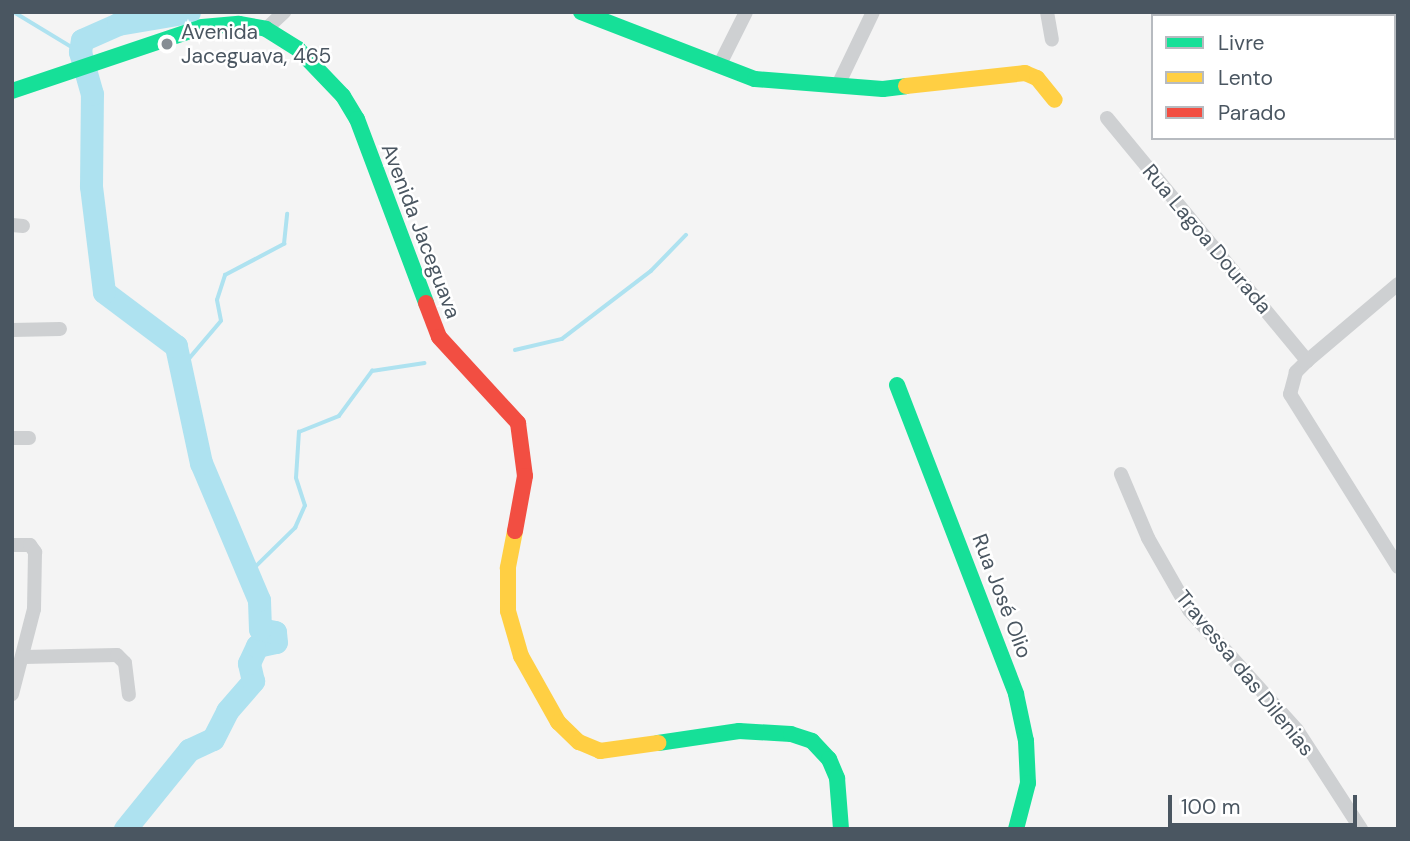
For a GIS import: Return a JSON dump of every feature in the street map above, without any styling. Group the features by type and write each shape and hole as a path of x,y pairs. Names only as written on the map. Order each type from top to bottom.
{"main road":[{"path":"581,12 615,28 755,79 916,88 1025,73 1037,78 1055,100"},
{"name":"Avenida Jaceguava","path":"12,91 93,61 202,27 239,24 266,29 298,49 344,96 357,119 439,337 518,423 525,476 508,568 508,611 521,656 558,722 579,742 600,751 740,731 791,734 812,741 829,759 837,778 841,829"},
{"name":"Rua José Olio","path":"897,384 1019,705 1028,783 1016,829"}],"street":[{"path":"266,29 284,13 293,12"},
{"path":"615,28 622,12"},
{"path":"719,66 746,12"},
{"path":"838,85 873,12"},
{"path":"1046,12 1052,40"},
{"name":"Rua Lagoa Dourada","path":"1107,118 1307,361"},
{"path":"1398,284 1307,361 1291,385 1293,401 1398,566"},
{"path":"12,330 60,329"},
{"path":"12,438 29,438"},
{"name":"Travessa das Dilenias","path":"1121,474 1148,538 1189,610 1297,730 1361,829"},
{"path":"12,545 30,545 35,552 34,609 24,657 12,694"},
{"path":"24,657 117,655 125,663 129,695"}],"waterway":[{"path":"14,12 80,52"},
{"path":"125,829 189,750 213,739 227,711 253,681 249,663 257,646 276,642 275,632 260,629 259,600 201,463 176,346 104,292 91,186 92,94 80,52 82,40 118,24 189,12"},
{"path":"182,367 221,321 217,300 225,275 284,244 287,214"},
{"path":"515,350 562,339 651,271 686,235"},
{"path":"248,574 295,528 305,506 296,478 299,432 339,416 372,371 424,363"}],"traffic: fast":[{"path":"581,12 755,79 883,89 906,86"},
{"path":"12,91 202,27 239,24 266,29 298,49 343,96 357,119 426,303"},
{"path":"897,385 1016,694 1026,741 1028,783 1016,829"},
{"path":"658,743 739,731 791,734 812,741 829,759 837,778 841,829"}],"traffic: slow":[{"path":"906,86 1025,73 1037,78 1055,100"},
{"path":"515,531 508,568 508,611 521,656 558,722 579,742 600,751 658,743"}],"traffic: jam":[{"path":"426,303 439,337 518,423 525,476 515,531"}],"place":[{"name":"Avenida Jaceguava, 465","path":"167,44"}]}
